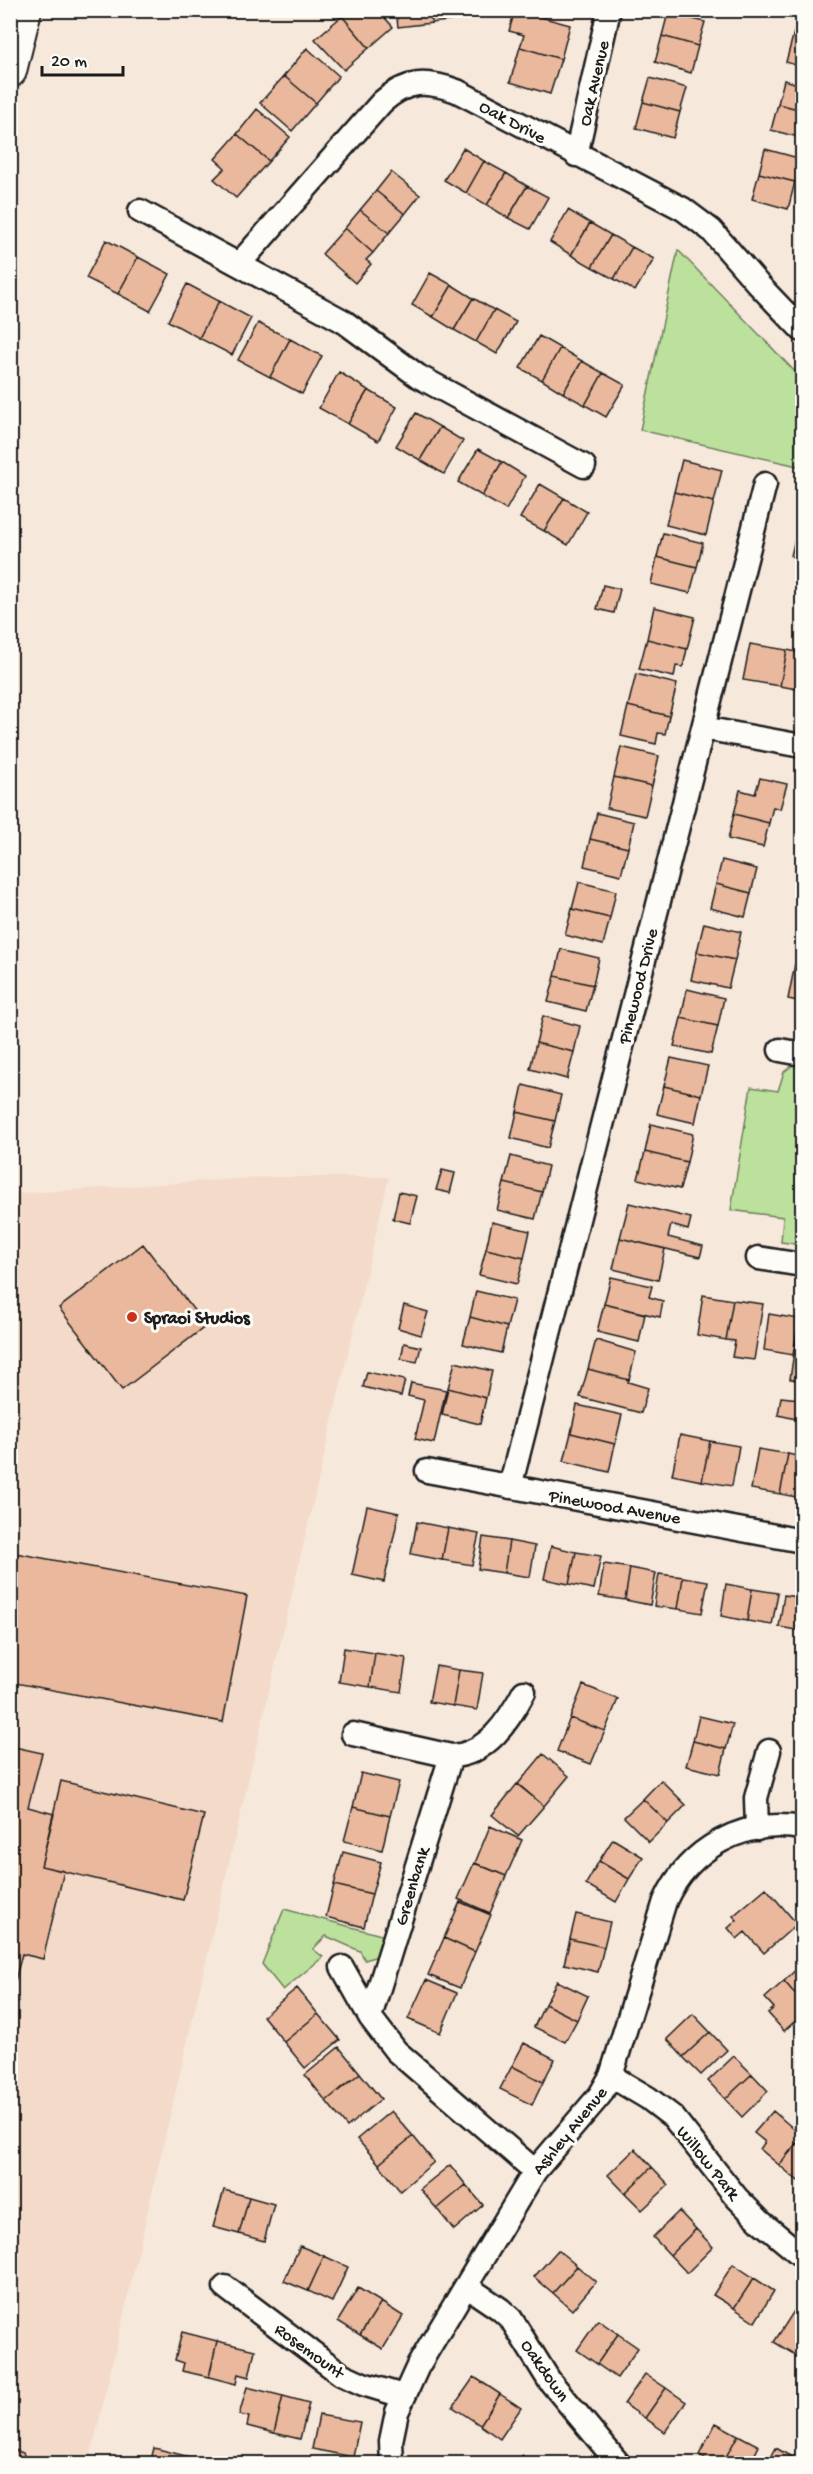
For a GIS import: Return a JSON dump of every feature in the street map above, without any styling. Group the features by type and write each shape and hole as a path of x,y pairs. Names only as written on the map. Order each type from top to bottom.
{"street":[{"path":"10,70 25,10"},
{"name":"Oak Avenue","path":"576,155 609,10"},
{"name":"Oak Drive","path":"239,264 371,113 402,87 423,83 457,91 696,217 711,230 758,284 802,329"},
{"path":"140,211 360,332 418,376 584,466"},
{"name":"Pinewood Drive","path":"510,1487 765,484"},
{"path":"703,728 802,746"},
{"path":"780,1050 802,1054"},
{"path":"758,1258 802,1265"},
{"name":"Pinewood Avenue","path":"427,1471 802,1541"},
{"path":"353,1734 451,1756 468,1753 496,1734 512,1714 524,1692"},
{"path":"757,1829 756,1798 769,1751"},
{"name":"Greenbank","path":"370,2016 451,1756"},
{"name":"Ashley Avenue","path":"392,2463 394,2426 403,2396 418,2366 535,2171 600,2095 611,2076 665,1901 672,1885 684,1869 710,1845 757,1829 802,1828"},
{"path":"342,1966 370,2016 386,2039 407,2061 535,2171"},
{"name":"Willow Park","path":"611,2076 648,2098 673,2117 736,2198 802,2256"},
{"name":"Oakdown","path":"466,2286 511,2319 549,2380 619,2463"},
{"name":"Rosemount","path":"225,2287 341,2374 363,2384 403,2396"}],"shaded area":[{"path":"267,1177 389,1177 89,2463 11,2464 11,1194"}],"green space":[{"path":"678,250 802,379 802,467 640,430"},
{"path":"798,1061 802,1062 802,1245 781,1242 783,1217 731,1210 751,1087 778,1091 784,1072"},
{"path":"284,1909 385,1936 377,1956 365,1960 360,1951 326,1936 313,1949 323,1957 283,1990 262,1964"}],"building":[{"path":"348,10 378,10 393,27 369,48 342,16"},
{"path":"396,10 430,10 432,23 398,27"},
{"path":"430,10 462,10 463,19 432,23"},
{"path":"515,10 570,25 561,59 520,47 524,35 509,31"},
{"path":"668,13 705,22 698,46 662,36"},
{"path":"799,13 802,13 802,39 793,36"},
{"path":"342,16 369,48 344,70 315,39"},
{"path":"662,36 698,46 691,73 655,62"},
{"path":"793,36 802,39 802,67 786,62"},
{"path":"520,47 561,59 550,94 510,82"},
{"path":"307,48 339,76 316,103 284,76"},
{"path":"284,76 316,103 292,131 260,103"},
{"path":"650,78 687,88 680,112 643,102"},
{"path":"784,80 802,85 802,110 778,104"},
{"path":"643,102 680,112 673,138 636,128"},
{"path":"778,104 802,110 802,138 771,130"},
{"path":"257,109 290,137 269,161 237,134"},
{"path":"237,134 269,161 236,198 214,179 225,168 215,159"},
{"path":"463,148 484,161 466,193 444,180"},
{"path":"765,149 802,159 795,182 759,173"},
{"path":"484,161 506,173 487,205 466,193"},
{"path":"391,172 420,195 405,214 376,191"},
{"path":"506,173 527,186 508,218 487,205"},
{"path":"759,173 795,182 788,209 752,199"},
{"path":"527,186 548,197 530,229 508,218"},
{"path":"376,191 405,214 389,233 360,210"},
{"path":"360,210 389,233 373,253 345,228"},
{"path":"568,210 590,223 571,255 550,242"},
{"path":"590,223 611,235 592,267 571,255"},
{"path":"345,228 373,253 366,260 371,264 355,283 322,254"},
{"path":"611,235 632,247 614,279 592,267"},
{"path":"106,240 138,257 118,294 86,278"},
{"path":"632,247 654,259 635,291 614,279"},
{"path":"138,257 170,274 150,311 118,294"},
{"path":"430,273 452,285 433,317 412,305"},
{"path":"187,284 219,301 199,338 168,321"},
{"path":"452,285 473,298 454,330 433,317"},
{"path":"473,298 494,310 476,342 454,330"},
{"path":"219,301 251,318 232,355 199,338"},
{"path":"494,310 516,322 497,354 476,342"},
{"path":"258,323 290,339 270,377 238,360"},
{"path":"539,336 560,348 542,380 520,368"},
{"path":"290,339 322,356 302,394 270,377"},
{"path":"560,348 582,361 563,393 542,380"},
{"path":"582,361 603,373 585,405 563,393"},
{"path":"339,372 368,390 348,424 319,408"},
{"path":"603,373 625,385 606,417 585,405"},
{"path":"368,390 397,407 378,441 348,424"},
{"path":"416,413 440,427 420,460 396,446"},
{"path":"440,427 463,441 444,474 420,460"},
{"path":"478,449 502,462 482,496 458,482"},
{"path":"682,460 722,470 714,502 674,492"},
{"path":"502,462 525,476 506,510 482,496"},
{"path":"540,484 564,498 544,531 520,518"},
{"path":"674,492 714,502 706,535 666,525"},
{"path":"564,498 587,512 568,545 544,531"},
{"path":"799,522 802,522 802,559 791,556"},
{"path":"663,533 703,543 697,567 657,557"},
{"path":"657,557 697,567 690,593 651,584"},
{"path":"603,585 620,589 614,613 597,609"},
{"path":"654,607 695,617 687,649 647,639"},
{"path":"647,639 687,649 683,667 676,666 674,677 639,669"},
{"path":"750,644 787,650 780,686 743,680"},
{"path":"787,650 802,653 802,690 780,686"},
{"path":"636,674 677,684 669,716 628,706"},
{"path":"628,706 669,716 665,734 658,733 656,744 621,736"},
{"path":"621,747 659,756 652,786 614,777"},
{"path":"614,777 652,786 645,816 607,808"},
{"path":"760,778 787,784 780,809 773,807 769,823 734,814 740,790 755,794"},
{"path":"597,813 634,822 628,848 590,839"},
{"path":"734,814 769,823 763,847 728,839"},
{"path":"590,839 628,848 621,875 584,866"},
{"path":"722,860 757,869 751,893 716,884"},
{"path":"579,882 616,891 610,918 572,909"},
{"path":"716,884 751,893 745,917 710,908"},
{"path":"572,909 610,918 603,945 565,935"},
{"path":"704,923 741,932 735,960 697,952"},
{"path":"561,949 599,958 593,985 555,976"},
{"path":"697,952 735,960 728,988 691,980"},
{"path":"795,964 802,966 802,1002 788,999"},
{"path":"555,976 593,985 586,1011 548,1002"},
{"path":"687,989 724,998 718,1026 681,1018"},
{"path":"543,1016 580,1026 574,1052 536,1043"},
{"path":"681,1018 718,1026 711,1054 674,1046"},
{"path":"536,1043 574,1052 567,1079 530,1069"},
{"path":"671,1058 708,1066 701,1095 664,1086"},
{"path":"523,1085 561,1095 555,1121 517,1112"},
{"path":"664,1086 701,1095 695,1123 657,1114"},
{"path":"517,1112 555,1121 548,1148 511,1138"},
{"path":"651,1124 693,1134 687,1162 645,1152"},
{"path":"645,1152 687,1162 680,1189 638,1179"},
{"path":"511,1156 548,1166 542,1192 504,1183"},
{"path":"442,1170 455,1173 450,1193 436,1190"},
{"path":"504,1183 542,1192 535,1219 497,1210"},
{"path":"399,1192 417,1196 410,1223 393,1219"},
{"path":"629,1203 691,1218 688,1230 671,1225 668,1237 703,1246 700,1257 620,1238"},
{"path":"492,1222 530,1231 524,1258 486,1249"},
{"path":"620,1238 665,1249 658,1280 613,1269"},
{"name":"Spraoi Studios","path":"143,1244 206,1326 122,1390 59,1308"},
{"path":"486,1249 524,1258 517,1284 479,1275"},
{"path":"611,1277 652,1286 649,1297 663,1301 660,1317 604,1304"},
{"path":"476,1291 514,1300 507,1327 470,1317"},
{"path":"703,1295 733,1300 726,1340 697,1335"},
{"path":"733,1300 763,1304 754,1360 732,1357 735,1341 726,1340"},
{"path":"604,1304 645,1314 639,1342 597,1332"},
{"path":"404,1305 428,1312 421,1335 398,1328"},
{"path":"769,1314 799,1319 793,1355 764,1350"},
{"path":"470,1317 507,1327 501,1353 463,1344"},
{"path":"799,1319 802,1319 802,1381 790,1379"},
{"path":"596,1340 636,1352 629,1380 588,1369"},
{"path":"404,1343 421,1347 417,1362 401,1359"},
{"path":"455,1362 492,1371 486,1398 448,1388"},
{"path":"588,1369 629,1380 628,1382 648,1388 641,1413 580,1397"},
{"path":"367,1372 405,1380 401,1396 363,1387"},
{"path":"411,1383 446,1390 434,1443 415,1439 424,1400 408,1396"},
{"path":"448,1388 486,1398 480,1424 442,1415"},
{"path":"781,1397 799,1399 796,1419 778,1415"},
{"path":"577,1405 622,1415 615,1444 571,1433"},
{"path":"571,1433 615,1444 609,1472 564,1461"},
{"path":"680,1435 710,1441 702,1481 672,1475"},
{"path":"710,1441 739,1446 732,1486 702,1481"},
{"path":"758,1449 788,1454 780,1494 751,1489"},
{"path":"788,1454 802,1457 802,1498 780,1494"},
{"path":"367,1506 399,1513 384,1582 352,1575"},
{"path":"417,1522 448,1528 442,1560 411,1554"},
{"path":"448,1528 479,1534 472,1565 442,1560"},
{"path":"483,1537 509,1541 504,1573 478,1569"},
{"path":"509,1541 535,1546 530,1577 504,1573"},
{"path":"551,1546 576,1552 569,1584 544,1579"},
{"path":"10,1552 247,1596 223,1722 10,1682"},
{"path":"576,1552 601,1556 594,1589 569,1584"},
{"path":"604,1564 630,1568 625,1600 599,1596"},
{"path":"630,1568 656,1573 650,1605 625,1600"},
{"path":"659,1574 683,1577 678,1609 654,1606"},
{"path":"683,1577 708,1581 702,1613 678,1609"},
{"path":"726,1584 752,1589 747,1621 721,1616"},
{"path":"752,1589 778,1593 772,1625 747,1621"},
{"path":"784,1595 802,1598 802,1631 779,1627"},
{"path":"344,1648 375,1653 370,1687 339,1682"},
{"path":"375,1653 406,1658 401,1692 370,1687"},
{"path":"436,1666 459,1670 453,1706 429,1702"},
{"path":"459,1670 483,1673 477,1710 453,1706"},
{"path":"583,1685 618,1699 605,1731 570,1718"},
{"path":"699,1716 733,1724 726,1749 693,1741"},
{"path":"570,1718 605,1731 591,1764 557,1751"},
{"path":"693,1741 726,1749 720,1774 686,1766"},
{"path":"10,1746 42,1753 28,1807 54,1814 41,1866 64,1871 43,1959 22,1954 10,2000"},
{"path":"543,1754 569,1776 544,1806 518,1784"},
{"path":"361,1773 399,1782 390,1816 353,1807"},
{"path":"661,1780 686,1805 668,1823 643,1799"},
{"path":"61,1781 204,1815 183,1900 41,1866"},
{"path":"517,1784 544,1806 518,1836 492,1815"},
{"path":"643,1799 668,1823 649,1842 624,1817"},
{"path":"353,1807 390,1816 382,1850 344,1841"},
{"path":"490,1826 522,1840 506,1876 475,1863"},
{"path":"613,1839 643,1857 629,1879 599,1861"},
{"path":"343,1852 381,1862 372,1894 334,1885"},
{"path":"599,1861 629,1879 616,1902 586,1884"},
{"path":"474,1863 506,1876 490,1913 458,1899"},
{"path":"334,1885 372,1894 364,1927 326,1917"},
{"path":"766,1888 797,1924 764,1953 745,1932 737,1939 728,1928 737,1920 733,1916"},
{"path":"460,1902 491,1915 475,1952 444,1938"},
{"path":"576,1914 610,1922 604,1947 570,1939"},
{"path":"444,1938 475,1952 460,1988 428,1975"},
{"path":"570,1939 604,1947 598,1972 564,1964"},
{"path":"802,1964 802,2002 784,1981"},
{"path":"426,1980 457,1993 440,2033 408,2019"},
{"path":"557,1981 588,1996 577,2020 545,2004"},
{"path":"784,1981 802,2002 802,2015 784,2031 768,2013 774,2008 765,1998"},
{"path":"297,1988 318,2014 284,2042 263,2016"},
{"path":"545,2004 577,2020 565,2042 534,2027"},
{"path":"318,2014 340,2040 305,2068 284,2042"},
{"path":"693,2014 710,2032 683,2057 667,2039"},
{"path":"710,2032 727,2050 701,2075 683,2057"},
{"path":"524,2043 555,2059 543,2082 512,2066"},
{"path":"339,2047 360,2073 326,2101 305,2075"},
{"path":"734,2056 752,2074 725,2099 708,2081"},
{"path":"512,2066 543,2082 532,2105 500,2089"},
{"path":"360,2073 381,2099 347,2127 326,2101"},
{"path":"752,2074 768,2091 742,2117 725,2099"},
{"path":"391,2111 413,2136 379,2164 357,2139"},
{"path":"773,2111 802,2136 779,2165 760,2149 765,2142 754,2133"},
{"path":"413,2136 434,2162 400,2191 379,2164"},
{"path":"802,2138 802,2176 798,2181 779,2165"},
{"path":"635,2149 652,2167 625,2193 608,2175"},
{"path":"450,2165 466,2185 437,2209 420,2189"},
{"path":"652,2167 669,2185 642,2210 625,2193"},
{"path":"466,2185 483,2205 454,2230 437,2209"},
{"path":"224,2190 249,2197 239,2234 213,2227"},
{"path":"249,2197 274,2204 264,2241 239,2234"},
{"path":"679,2211 696,2229 670,2255 653,2237"},
{"path":"696,2229 713,2247 687,2273 670,2255"},
{"path":"300,2246 324,2256 308,2291 284,2281"},
{"path":"558,2250 577,2266 553,2293 534,2277"},
{"path":"324,2256 348,2267 332,2302 308,2291"},
{"path":"733,2264 754,2278 734,2308 713,2295"},
{"path":"577,2266 596,2282 572,2310 553,2293"},
{"path":"754,2278 774,2291 755,2322 734,2308"},
{"path":"358,2288 381,2302 360,2335 338,2321"},
{"path":"381,2302 403,2316 383,2349 360,2335"},
{"path":"794,2311 802,2317 802,2343 795,2355 774,2342"},
{"path":"598,2320 618,2334 597,2364 577,2350"},
{"path":"182,2332 217,2341 209,2377 182,2371 184,2363 175,2360"},
{"path":"618,2334 638,2348 617,2378 597,2364"},
{"path":"217,2341 255,2350 249,2377 238,2374 236,2384 209,2377"},
{"path":"802,2343 802,2360 795,2355"},
{"path":"645,2374 666,2388 645,2418 624,2404"},
{"path":"474,2377 500,2394 480,2425 453,2407"},
{"path":"247,2387 283,2396 274,2433 247,2426 249,2417 239,2415"},
{"path":"666,2388 686,2402 665,2432 645,2418"},
{"path":"500,2394 521,2408 500,2439 480,2425"},
{"path":"283,2396 309,2403 300,2439 274,2433"},
{"path":"319,2415 360,2422 353,2457 312,2449"},
{"path":"716,2423 738,2435 722,2464 714,2464 699,2455"},
{"path":"738,2435 759,2446 750,2464 722,2464"},
{"path":"10,2448 23,2453 29,2464 10,2464"},
{"path":"154,2448 190,2457 188,2464 150,2464"},
{"path":"776,2448 797,2460 795,2464 767,2464"},
{"path":"522,2455 533,2464 515,2464"},
{"path":"190,2457 218,2464 188,2464"}],"place":[{"name":"Spraoi Studios","path":"132,1317"}]}
